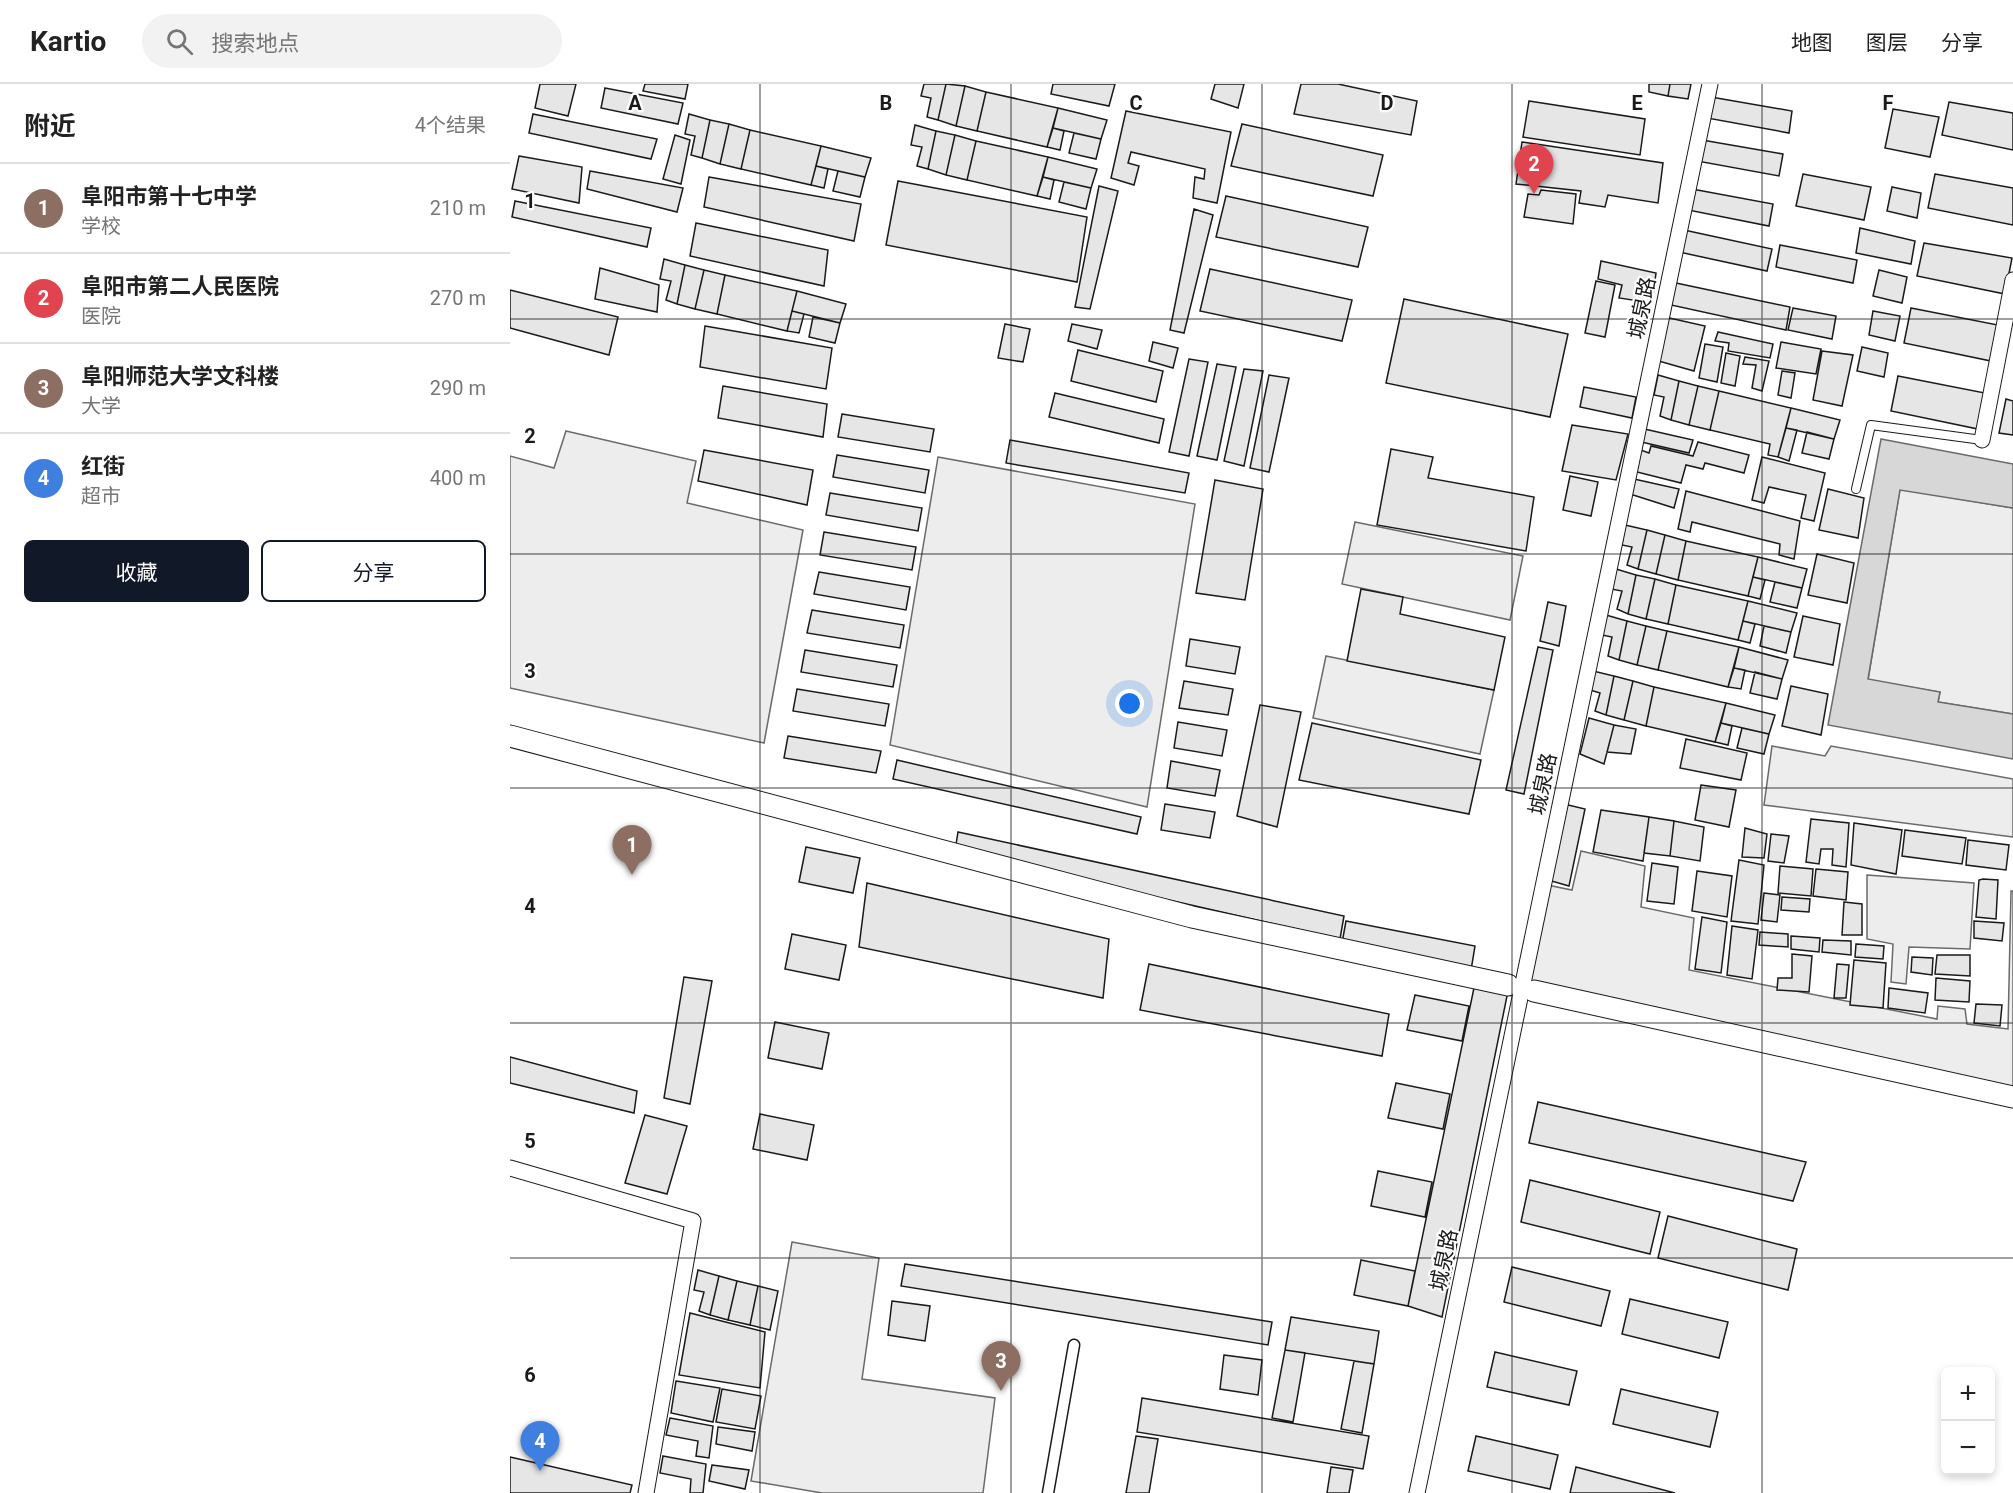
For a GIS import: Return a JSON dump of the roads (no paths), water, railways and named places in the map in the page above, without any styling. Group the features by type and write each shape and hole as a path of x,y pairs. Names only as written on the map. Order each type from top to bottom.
{"main road":[{"path":"510,736 1192,917 1508,986"},
{"path":"1534,991 2013,1097"}],"street":[{"name":"城泉路","path":"1417,1493 1710,84"},
{"path":"1982,440 2013,280"},
{"path":"510,1168 693,1221 646,1493"},
{"path":"1048,1493 1074,1345"}],"lane":[{"path":"1856,489 1871,425 1982,440"}],"place":[{"name":"阜阳市第二人民医院","path":"1534,194"},
{"name":"阜阳市第十七中学","path":"632,875"},
{"name":"阜阳师范大学文科楼","path":"1001,1391"},
{"name":"红街","path":"540,1471"}]}
